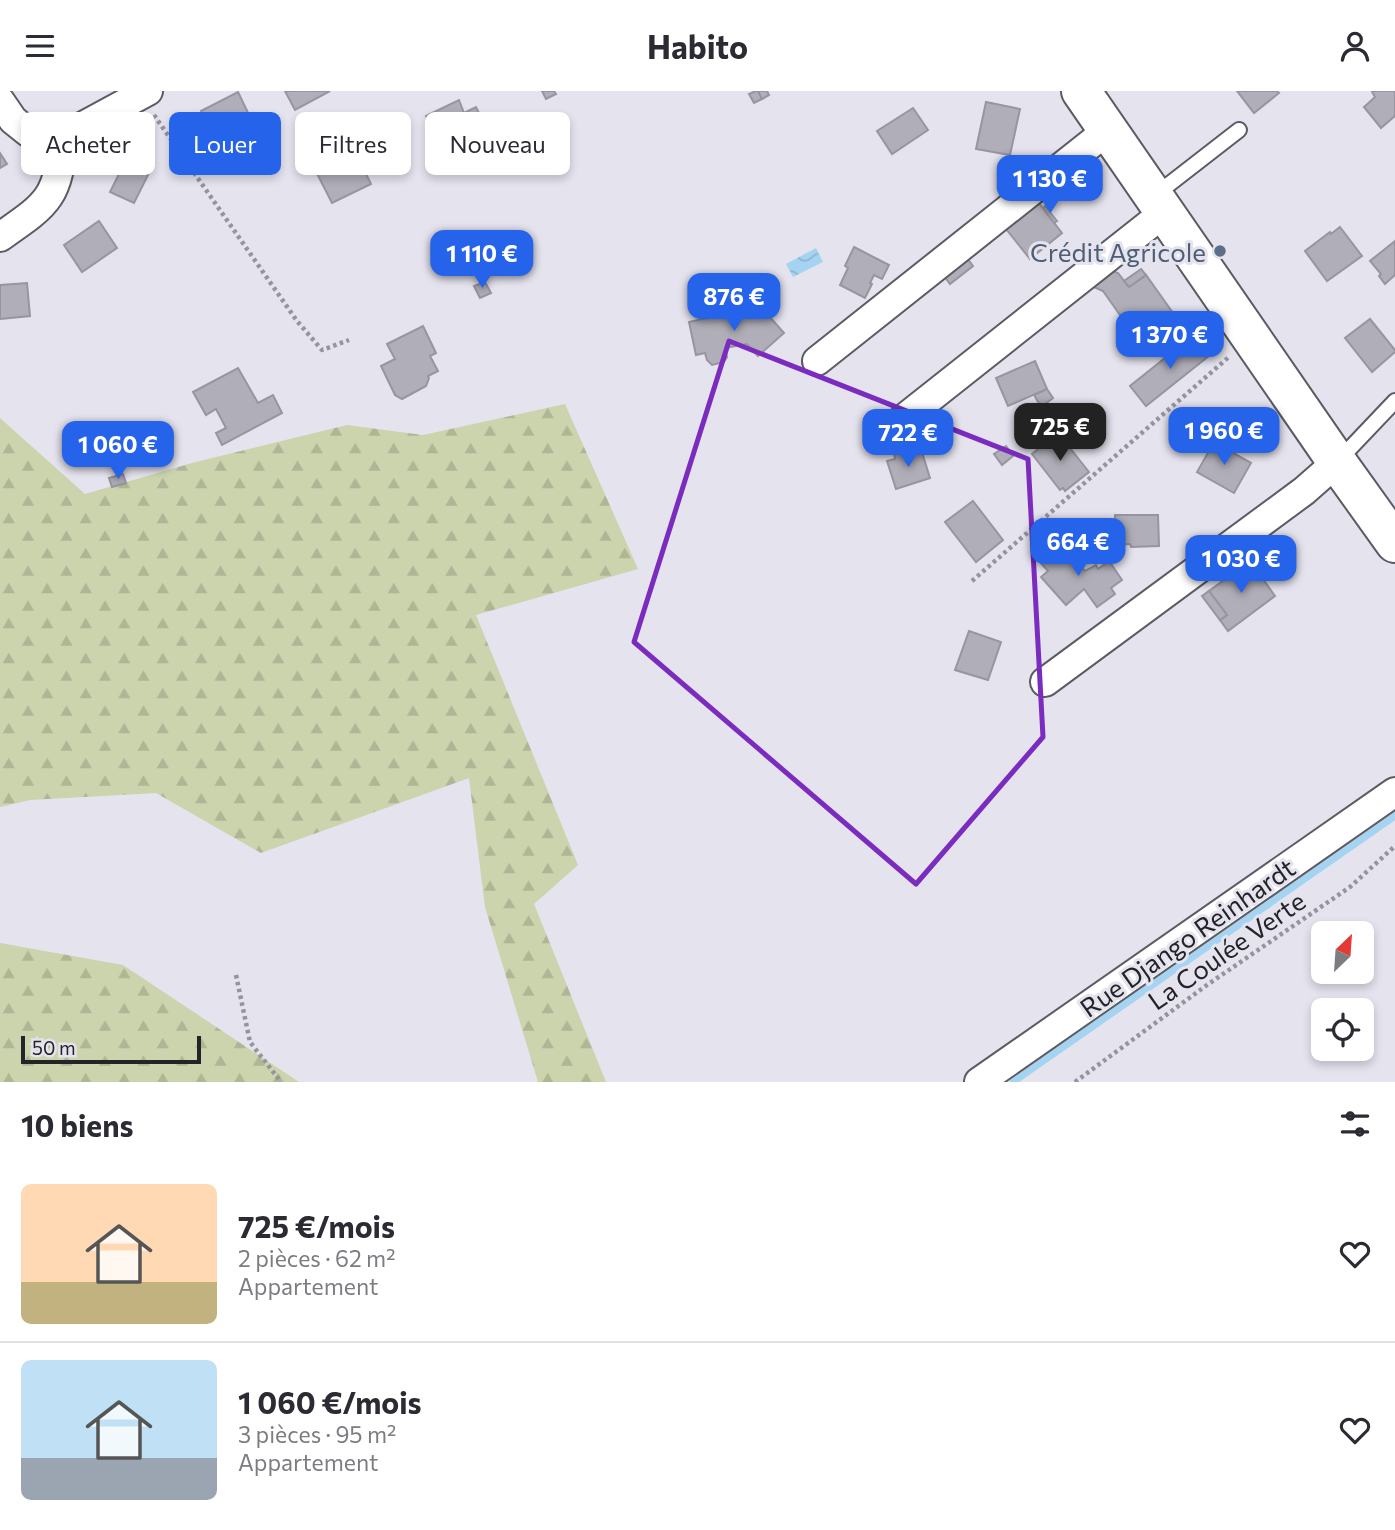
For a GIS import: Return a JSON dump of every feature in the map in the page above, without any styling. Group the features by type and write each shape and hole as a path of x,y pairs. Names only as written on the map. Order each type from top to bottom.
{"main road":[{"path":"1081,91 1395,543"}],"street":[{"path":"107,112 142,92"},
{"path":"0,101 21,126"},
{"path":"817,361 1108,130"},
{"path":"0,237 36,212 52,193 58,175"},
{"path":"882,436 1159,205"},
{"path":"1045,682 1304,491 1337,462"},
{"name":"Rue Django Reinhardt","path":"979,1082 1395,792"}],"lane":[{"path":"1159,205 1239,130"},
{"path":"1337,462 1395,401"}],"path":[{"path":"142,92 297,321 322,350 349,340"},
{"path":"972,581 1251,338"},
{"name":"La Coulée Verte","path":"1075,1082 1207,985 1350,887 1395,846"},
{"path":"236,975 250,1042 281,1082"}],"highlighted area":[{"path":"729,341 1028,459 1043,737 916,884 634,642"}],"green space":[{"path":"565,404 638,569 476,615 578,865 534,904 606,1082 538,1082 485,907 469,778 261,853 156,793 30,800 0,807 0,418 85,494 192,463 347,425 423,435"},
{"path":"0,943 123,965 299,1082 0,1082"}],"water":[{"path":"816,248 823,262 793,277 786,264"}],"building":[{"path":"285,91 330,91 295,110"},
{"path":"542,91 554,91 556,94 546,99"},
{"path":"756,91 762,99 754,103 749,94"},
{"path":"758,91 767,91 769,95 762,99"},
{"path":"1237,91 1277,91 1279,93 1254,113"},
{"path":"1373,91 1395,91 1395,116 1381,128 1364,107 1375,97"},
{"path":"238,92 248,112 201,112"},
{"path":"459,100 464,112 434,112"},
{"path":"986,102 1020,109 1010,155 976,149"},
{"path":"476,107 478,112 466,112"},
{"path":"913,108 928,130 892,154 877,131"},
{"path":"0,153 7,164 0,168"},
{"path":"118,175 148,175 134,203 110,192"},
{"path":"318,175 367,175 371,184 332,203"},
{"path":"1035,198 1062,233 1030,259 1002,224"},
{"path":"1045,206 1057,221 1054,223 1043,208"},
{"path":"99,221 117,248 82,272 64,245"},
{"path":"1340,227 1362,256 1327,281 1305,251"},
{"path":"1395,241 1395,275 1385,284 1379,276 1381,274 1370,261"},
{"path":"854,247 889,265 882,279 874,275 865,298 840,285"},
{"path":"964,254 973,266 950,284 941,272"},
{"path":"1107,269 1118,273 1129,287 1146,275 1173,313 1137,339 1103,291 1087,284"},
{"path":"1141,269 1146,275 1129,287 1124,281"},
{"path":"485,282 491,293 480,298 474,286"},
{"path":"27,283 30,316 0,319 0,285"},
{"path":"760,306 784,333 758,356 747,344 725,348 727,357 724,362 712,365 705,353 696,355 689,322"},
{"path":"1370,319 1395,350 1372,372 1345,338"},
{"path":"423,326 436,353 430,356 438,371 428,376 426,386 402,399 395,395 381,366 395,359 387,344"},
{"path":"1194,335 1210,355 1146,406 1130,386"},
{"path":"1035,361 1047,389 1008,406 996,378"},
{"path":"238,368 258,403 273,395 282,413 222,445 216,433 226,428 216,409 206,415 193,392"},
{"path":"1047,389 1053,398 1041,407 1034,395"},
{"path":"1058,433 1089,472 1065,491 1063,488 1060,490 1032,454"},
{"path":"1214,442 1251,463 1234,493 1197,472"},
{"path":"1006,446 1013,456 1002,465 994,454"},
{"path":"921,449 930,478 896,489 887,461 895,459 894,453 900,451 902,456"},
{"path":"123,474 126,483 112,487 109,478"},
{"path":"973,501 1003,540 976,562 945,522"},
{"path":"1115,515 1158,515 1159,546 1116,545"},
{"path":"1060,544 1085,571 1096,565 1098,569 1109,561 1122,580 1111,588 1115,594 1097,607 1084,589 1066,605 1041,577 1048,571 1040,562"},
{"path":"1250,561 1275,596 1228,631 1220,620 1227,615 1209,591"},
{"path":"1209,591 1227,615 1220,620 1202,596"},
{"path":"969,631 1001,642 988,680 955,670"}],"waterway":[{"path":"1013,1082 1395,816"}],"place":[{"name":"Crédit Agricole","path":"1220,251"}]}
